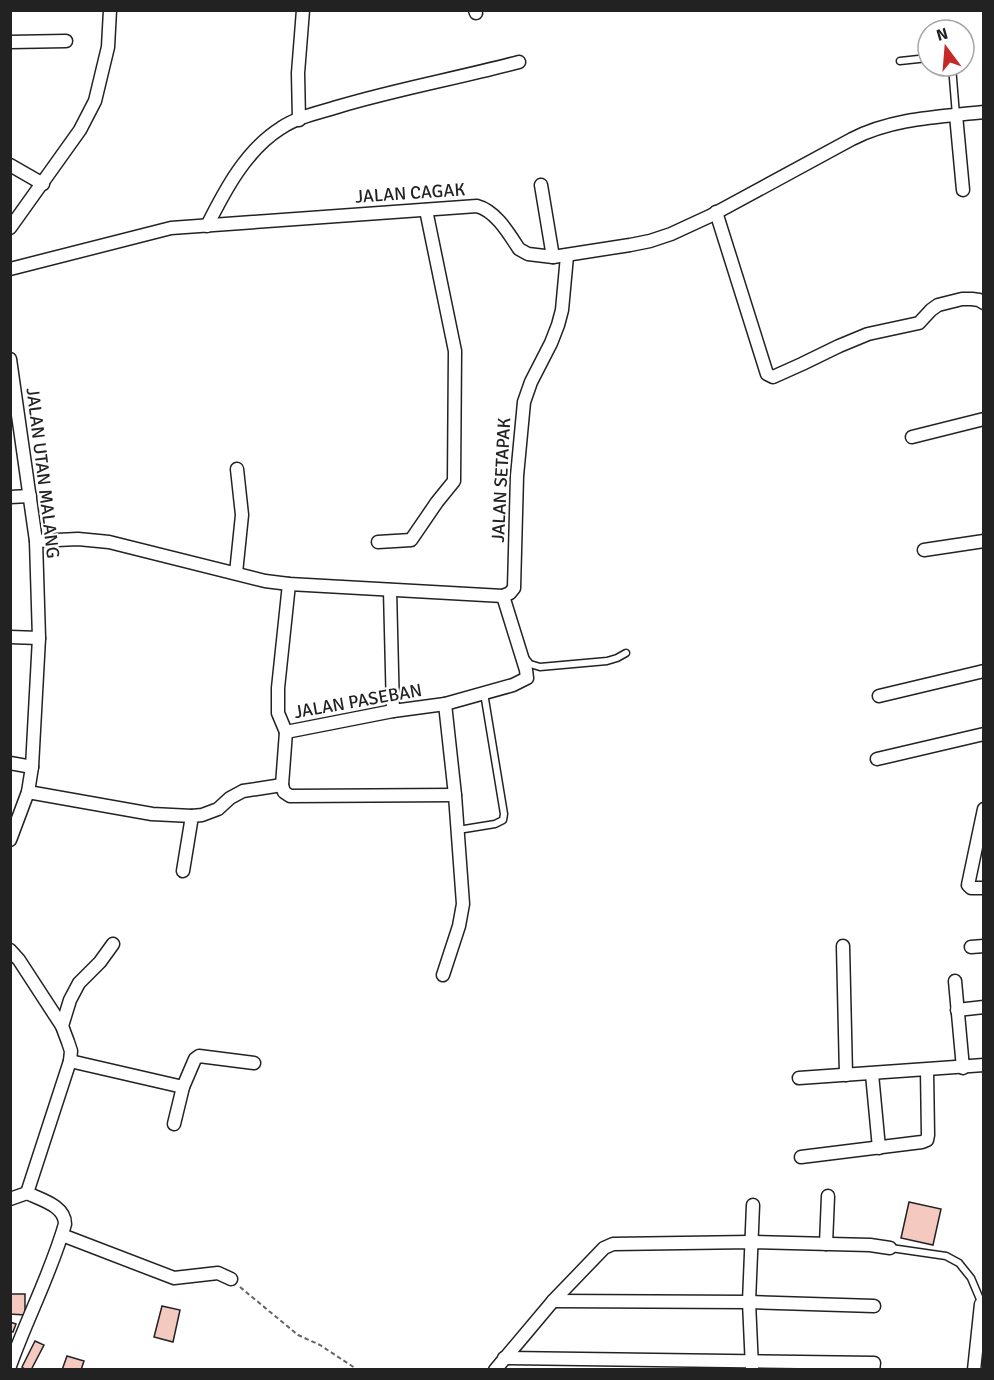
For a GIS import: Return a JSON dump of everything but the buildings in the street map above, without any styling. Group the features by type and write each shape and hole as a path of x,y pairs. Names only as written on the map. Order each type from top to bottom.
{"street":[{"path":"12,222 43,184 80,130 95,101 108,47 110,10"},
{"path":"299,120 298,73 303,10"},
{"path":"10,42 66,41"},
{"path":"207,226 229,183 254,150 281,128 368,98 519,62"},
{"name":"JALAN CAGAK","path":"10,268 171,228 477,206 495,218 519,249 536,255 567,256 650,241 689,226 865,132 896,122 984,112"},
{"path":"956,115 963,190"},
{"path":"10,165 43,184"},
{"path":"542,185 553,257"},
{"path":"378,542 411,540 454,481 455,351 426,210"},
{"path":"716,212 767,374 773,377 868,334 919,323 938,305 962,299 979,300 984,303"},
{"name":"JALAN SETAPAK","path":"503,596 514,588 517,476 524,402 558,325 562,310 567,256"},
{"name":"JALAN UTAN MALANG","path":"10,359 36,541 39,638 32,767 28,792 10,840"},
{"path":"912,437 984,419"},
{"path":"236,573 242,515 237,469"},
{"path":"10,497 30,496"},
{"path":"36,541 78,539 109,542 265,581 289,584 503,596"},
{"path":"924,550 984,541"},
{"path":"286,732 278,713 278,688 289,584"},
{"path":"390,590 393,711"},
{"name":"JALAN PASEBAN","path":"282,785 286,732 393,711 445,704 513,685 527,678 503,596"},
{"path":"10,637 39,638"},
{"path":"879,696 984,671"},
{"name":"JALAN PASEBAN","path":"443,975 459,926 463,904 455,795 445,704"},
{"path":"877,759 984,734"},
{"path":"10,764 32,767"},
{"path":"28,792 152,814 192,816 218,809 230,798 243,791 282,785 284,792 290,796 455,795"},
{"path":"984,809 968,885 971,888 984,888"},
{"path":"183,871 192,816"},
{"path":"62,1026 70,1000 79,983 100,962 113,944"},
{"path":"843,946 846,1075"},
{"path":"10,950 62,1026 71,1051 70,1061 27,1193"},
{"path":"955,981 963,1068"},
{"path":"957,1010 984,1007"},
{"path":"174,1124 183,1088 195,1059 199,1056 254,1063"},
{"path":"70,1061 183,1088"},
{"path":"799,1078 984,1065"},
{"path":"801,1157 927,1140 927,1070"},
{"path":"872,1074 879,1148"},
{"path":"10,1199 27,1193 62,1212 66,1221 10,1365"},
{"path":"826,1244 828,1196"},
{"path":"752,1365 749,1302 753,1205"},
{"path":"62,1235 174,1278 218,1273 231,1279"},
{"path":"495,1370 553,1300 604,1248 613,1244 751,1242 870,1245 890,1248"},
{"path":"553,1300 874,1306"},
{"path":"974,1370 982,1304"},
{"path":"504,1358 619,1364 874,1363 873,1370"}],"lane":[{"path":"900,61 916,59"},
{"path":"953,78 956,115"},
{"path":"521,654 530,663 540,668 607,661 626,653"},
{"path":"458,830 495,824 502,820 504,814 483,693"},
{"path":"890,1248 946,1256 958,1263 971,1278 982,1304"}],"path":[{"path":"231,1279 298,1335 320,1345 358,1370"}]}
